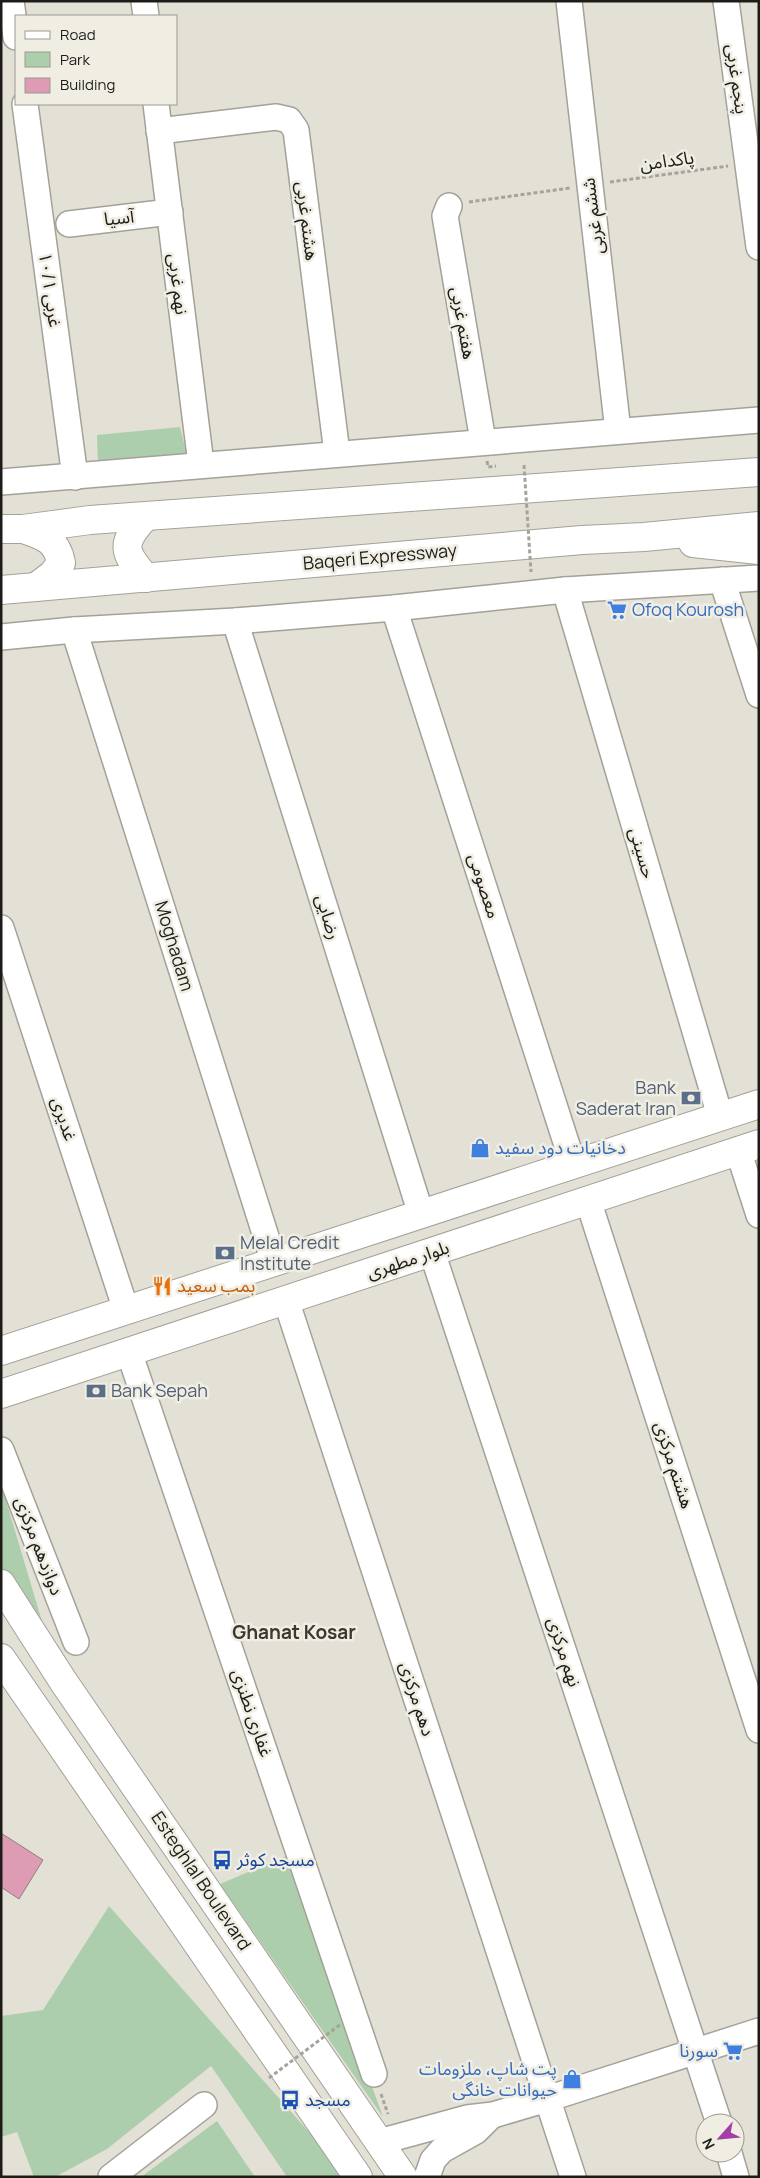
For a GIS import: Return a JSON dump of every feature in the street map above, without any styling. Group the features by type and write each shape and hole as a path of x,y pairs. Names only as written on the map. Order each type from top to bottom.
{"main road":[{"path":"12,529 90,520 759,472"},
{"path":"145,517 131,532 128,548 131,561 146,578"},
{"name":"Baqeri Expressway","path":"1,590 759,526"},
{"path":"12,529 46,537 59,551 61,563 53,574 36,587"},
{"path":"644,537 759,550"},
{"path":"1,1351 759,1104"},
{"name":"بلوار مطهری","path":"1,1394 748,1147"},
{"name":"Esteghlal Boulevard","path":"1,1584 64,1681 403,2177"},
{"path":"1,1658 358,2177"}],"street":[{"path":"12,1 15,28"},
{"path":"144,1 146,15"},
{"name":"ششم غربی","path":"569,1 618,431"},
{"name":"پنجم غربی","path":"726,1 753,162 759,247"},
{"name":"۱۰/۱ غربی","path":"25,105 75,477"},
{"name":"نهم غربی","path":"156,105 201,464"},
{"name":"هشتم غربی","path":"159,131 276,116 289,120 296,130 337,454"},
{"name":"هفتم غربی","path":"449,206 445,216 483,441"},
{"name":"آسیا","path":"69,224 170,212"},
{"path":"1,482 75,477 201,464 759,420"},
{"path":"1,637 74,630 235,621 394,608 565,590 759,578"},
{"path":"722,580 759,696"},
{"name":"حسینی","path":"565,590 720,1116"},
{"name":"معصومی","path":"394,608 573,1164"},
{"name":"رضایی","path":"235,621 421,1214"},
{"name":"Moghadam","path":"74,630 274,1262"},
{"name":"غدیری","path":"1,928 126,1310"},
{"path":"748,1147 759,1215"},
{"name":"هشتم مرکزی","path":"588,1200 759,1730"},
{"name":"نهم مرکزی","path":"432,1252 716,2113"},
{"name":"دهم مرکزی","path":"286,1300 573,2177"},
{"name":"غفاری نطنزی","path":"129,1352 374,2074"},
{"name":"دوازدهم مرکزی","path":"1,1450 76,1642"},
{"path":"379,2142 467,2118 493,2115 759,2031"},
{"path":"111,2177 204,2105"},
{"path":"428,2177 434,2160 442,2150 476,2130 493,2115"},
{"path":"732,2163 736,2177"}],"path":[{"name":"پاکدامن","path":"449,206 753,162"},
{"path":"524,465 531,572"},
{"path":"269,2078 340,2024"}],"green space":[{"path":"180,427 187,456 98,465 97,435"},
{"path":"1,1484 47,1638 1,1570"},
{"path":"289,1855 383,2117 220,1884"},
{"path":"109,1906 324,2149 343,2177 287,2177 211,2066 107,2149 55,2177 34,2177 17,2132 1,2137 1,2016 43,2010"},
{"path":"217,2121 255,2177 141,2177"}],"building":[{"path":"1,1833 43,1860 19,1899 1,1887"}],"place":[{"name":"Ofoq Kourosh","path":"617,610"},
{"name":"Bank Saderat Iran","path":"691,1098"},
{"name":"دخانیات دود سفید","path":"480,1148"},
{"name":"Melal Credit Institute","path":"225,1253"},
{"name":"بمب سعید","path":"162,1286"},
{"name":"Bank Sepah","path":"96,1391"},
{"name":"مسجد کوثر","path":"222,1860"},
{"name":"سورنا","path":"733,2051"},
{"name":"پت شاپ، ملزومات حیوانات خانگی","path":"572,2079"},
{"name":"مسجد","path":"290,2100"}],"district":[{"name":"Ghanat Kosar","path":"294,1632"}]}
